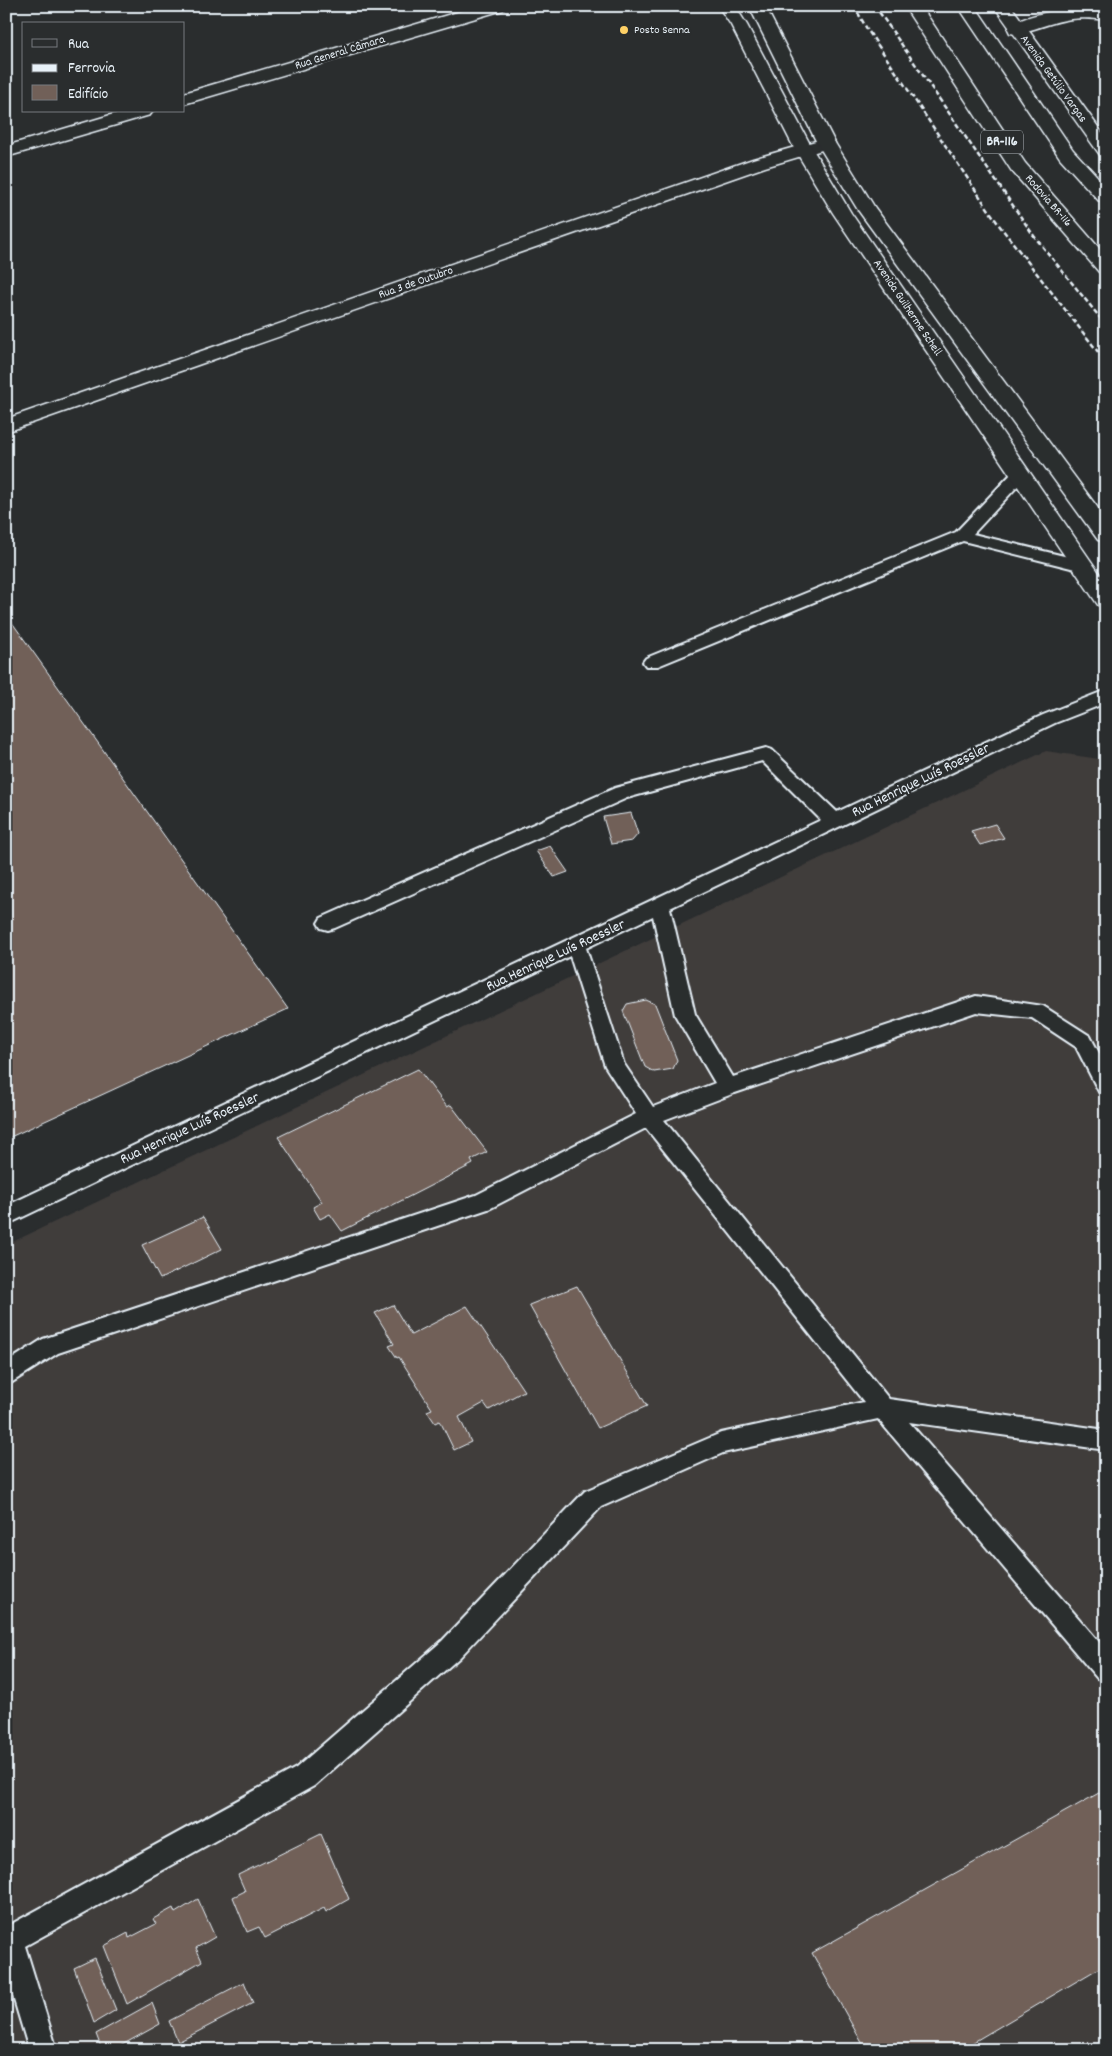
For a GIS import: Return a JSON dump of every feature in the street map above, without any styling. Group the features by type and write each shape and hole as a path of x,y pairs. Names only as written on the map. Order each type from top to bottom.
{"main road":[{"name":"Rua General Câmara","path":"185,100 497,6"},
{"name":"Avenida Guilherme Schell","path":"726,6 739,25 803,148 842,213 1106,600"},
{"name":"Avenida Guilherme Schell","path":"757,6 826,143 872,218 1106,535"},
{"name":"Rodovia BR-116","path":"912,6 1018,166 1106,268"},
{"name":"BR-116","path":"966,6 1066,154 1106,197"},
{"name":"Avenida Getúlio Vargas","path":"1002,6 1016,29 1106,151"},
{"path":"1016,29 1044,17 1065,13 1089,12 1106,14"},
{"path":"6,152 141,112"},
{"name":"Rua 3 de Outubro","path":"6,426 803,148 826,143"}],"lane":[{"path":"652,662 962,536 1020,474"},
{"path":"962,536 1083,566"},
{"name":"Rua Henrique Luís Roessler","path":"6,1216 1049,720 1106,696"},
{"path":"328,923 620,792 766,754 835,822"},
{"path":"660,906 685,1015 728,1087"},
{"path":"576,946 615,1066 649,1117 883,1408 1106,1669"},
{"path":"6,1376 51,1346 483,1202 649,1117 728,1087 976,1004 1036,1011 1083,1042 1106,1086"},
{"path":"43,2050 10,1940 305,1777 451,1649 593,1499 721,1443 883,1408 1106,1440"}],"shaded area":[{"path":"1046,751 1106,760 1106,2050 6,2050 6,1245"}],"building":[{"path":"6,614 288,1009 6,1139"},
{"path":"631,813 638,834 632,841 611,844 603,817"},
{"path":"995,824 1004,838 980,845 971,831"},
{"path":"550,846 568,872 554,877 536,851"},
{"path":"646,1000 655,1004 677,1060 673,1069 654,1072 645,1067 623,1011 627,1004"},
{"path":"418,1069 447,1107 451,1105 487,1152 471,1160 473,1164 342,1231 330,1214 320,1219 313,1207 322,1202 278,1137"},
{"path":"203,1217 222,1249 160,1279 142,1245"},
{"path":"577,1286 647,1406 598,1428 529,1305"},
{"path":"393,1305 411,1335 467,1306 524,1391 489,1410 484,1403 459,1417 471,1442 454,1450 442,1425 439,1421 435,1423 427,1411 432,1409 399,1357 397,1358 389,1346 394,1344 375,1313"},
{"path":"1106,1789 1106,1964 960,2050 866,2050 812,1953"},
{"path":"321,1834 349,1899 326,1912 324,1908 265,1938 259,1927 247,1932 233,1897 245,1891 238,1875"},
{"path":"198,1899 215,1937 196,1948 202,1961 127,2004 104,1946 128,1933 129,1938 156,1924 153,1919 173,1908 175,1913"},
{"path":"95,1958 116,2010 94,2023 74,1968"},
{"path":"244,1982 253,2003 178,2042 169,2021"},
{"path":"152,2003 160,2024 113,2050 102,2050 96,2034"}],"railway":[{"path":"854,6 867,29 999,225 1106,362"},
{"path":"875,6 1034,236 1106,325"}],"place":[{"name":"Posto Senna","path":"624,30"}]}
